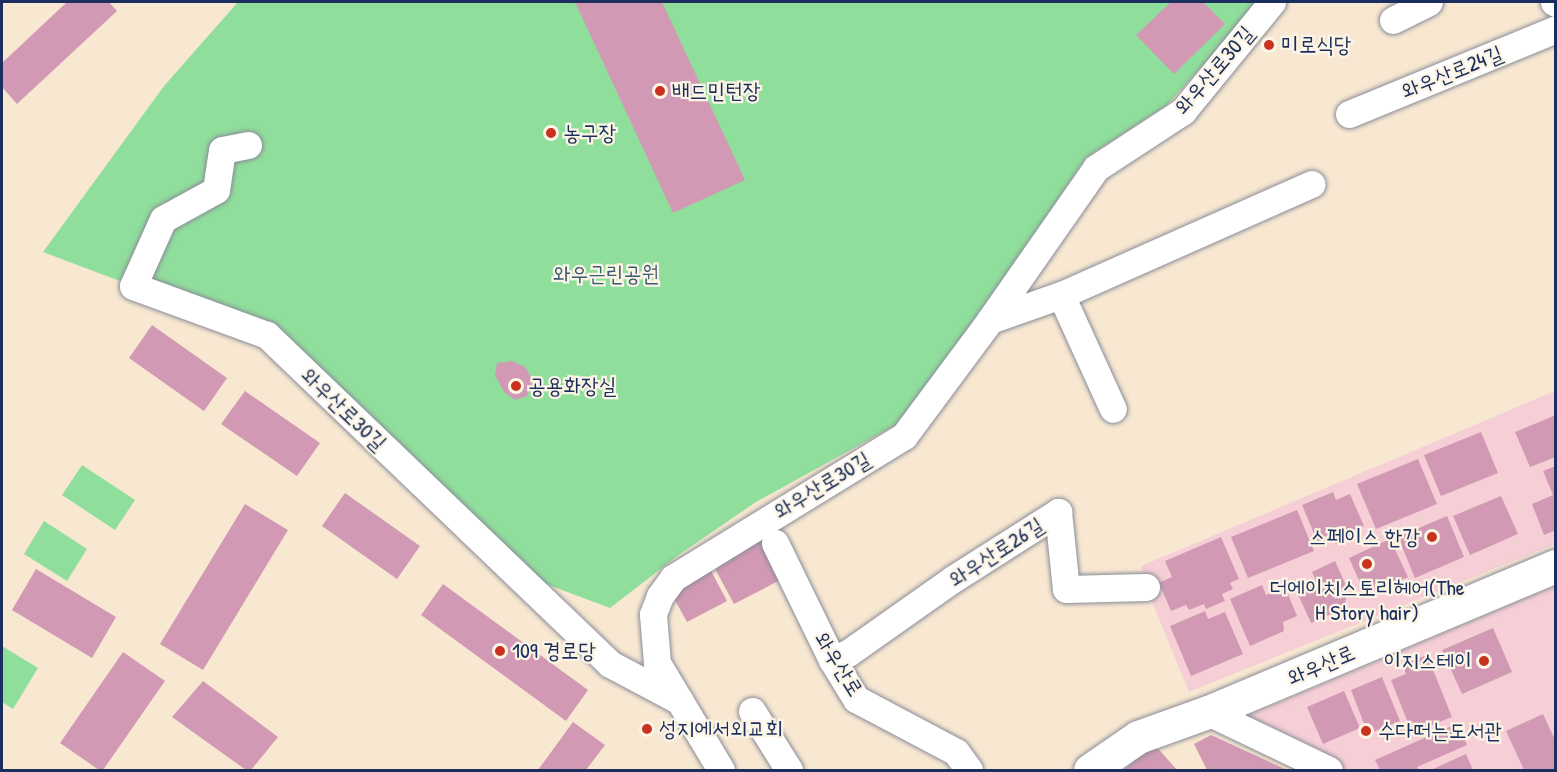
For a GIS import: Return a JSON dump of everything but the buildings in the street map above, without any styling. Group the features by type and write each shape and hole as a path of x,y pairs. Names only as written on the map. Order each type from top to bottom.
{"street":[{"name":"와우산로30길","path":"721,771 657,663 653,614 660,596 673,578 904,436 990,320 1096,168 1183,111 1272,2"},
{"path":"1394,20 1429,2"},
{"name":"와우산로24길","path":"1349,114 1556,29"},
{"name":"와우산로30길","path":"248,145 222,150 216,190 162,219 134,286 267,335 610,664 681,702"},
{"path":"990,320 1061,295 1312,184"},
{"path":"1061,295 1113,409"},
{"name":"와우산로26길","path":"832,660 848,653 953,579 1058,512 1066,589 1146,587"},
{"name":"와우산로","path":"775,543 832,660 855,699 956,752 969,771"},
{"name":"와우산로","path":"1090,771 1138,737 1208,712 1556,566"},
{"path":"752,711 789,771"},
{"path":"1208,712 1329,771"}],"shaded area":[{"path":"1555,391 1555,544 1189,692 1146,587 1141,566"},
{"path":"1555,586 1555,770 1329,770 1231,723"}],"green space":[{"name":"와우근린공원","path":"238,2 1260,2 1167,105 1086,158 910,417 756,502 680,554 610,608 530,578 273,331 125,283 43,252 164,86"},
{"path":"82,465 135,500 115,530 62,495"},
{"path":"44,521 87,549 67,581 24,554"},
{"path":"2,646 38,668 13,709 2,702"}],"place":[{"name":"미로식당","path":"1269,45"},
{"name":"배드민턴장","path":"660,91"},
{"name":"농구장","path":"551,133"},
{"name":"공용화장실","path":"516,386"},
{"name":"스페이스 한강","path":"1432,537"},
{"name":"더에이치스토리헤어(The H Story hair)","path":"1367,564"},
{"name":"109 경로당","path":"500,651"},
{"name":"이지스테이","path":"1484,661"},
{"name":"성지에서외교회","path":"647,729"},
{"name":"수다떠는도서관","path":"1366,731"}]}
